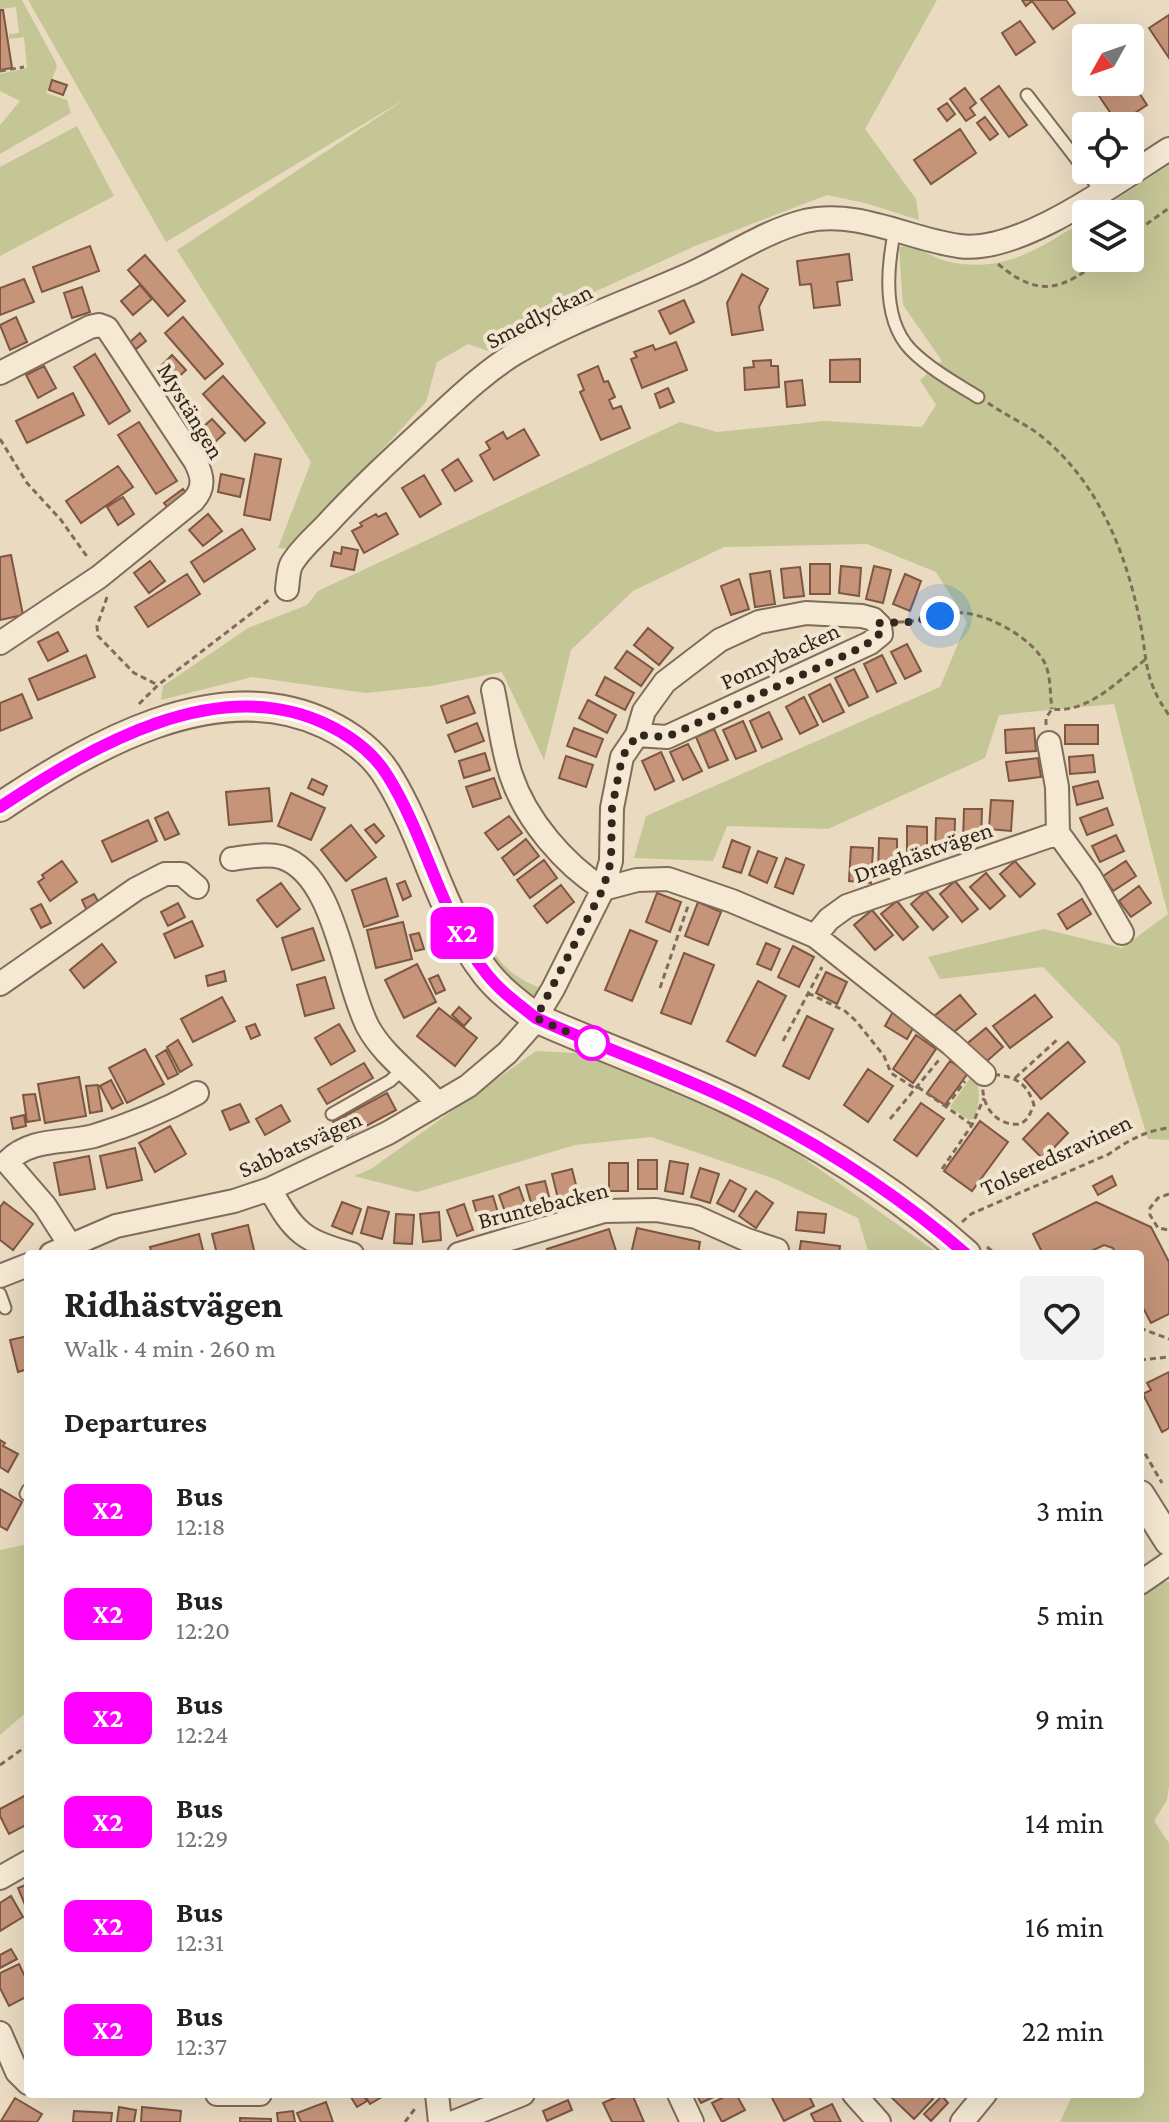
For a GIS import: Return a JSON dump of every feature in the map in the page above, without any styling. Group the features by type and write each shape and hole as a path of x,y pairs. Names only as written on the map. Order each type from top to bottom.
{"street":[{"name":"Smedlyckan","path":"287,589 290,567 360,489 482,378 516,353 576,323 662,287 795,224 816,219 859,221 957,246 979,248 993,245 1034,229 1102,192 1169,149"},
{"name":"Mystängen","path":"0,373 90,327 99,325 107,328 199,470 202,480 198,496 99,577 0,643"},
{"name":"Ponnybacken","path":"536,1018 603,889 611,861 612,808 622,757 637,735 644,711 665,682 720,640 756,624 800,613 852,614 878,623 881,630 877,638 852,652 667,737 637,735"},
{"path":"493,690 511,775 529,811 576,869 603,889 637,880 668,879 695,887 823,943 980,1070"},
{"path":"0,807 75,759 158,723 224,707 275,708 314,718 348,736 381,766 398,794 467,944 487,974 511,999 536,1018 731,1100 800,1136 872,1181 961,1250"},
{"path":"1049,743 1057,787 1058,833 1090,877 1122,933"},
{"name":"Draghästvägen","path":"823,943 829,919 847,906 1058,833"},
{"path":"232,859 279,857 290,861 305,874 326,906 367,1026 378,1043 438,1104"},
{"path":"0,984 136,889 165,874 182,874 197,887"},
{"name":"Sabbatsvägen","path":"61,1250 116,1226 234,1201 270,1189 377,1139 468,1086 507,1053 536,1018"},
{"path":"61,1250 45,1206 3,1160 31,1145 89,1137 127,1126 197,1093"},
{"path":"270,1189 302,1235 317,1244 338,1250"},
{"name":"Bruntebacken","path":"472,1250 604,1211 656,1210 696,1217 777,1250"},
{"path":"0,1276 24,1267"},
{"path":"1152,1491 1169,1541"},
{"path":"1144,1580 1169,1563"},
{"path":"0,1878 24,1864"},
{"path":"0,2033 17,2072 24,2079"},
{"path":"437,2098 440,2122"},
{"path":"454,2122 513,2098"},
{"path":"681,2098 692,2122"},
{"path":"858,2098 879,2122"},
{"path":"962,2122 982,2098"}],"lane":[{"path":"1027,95 1102,192"},
{"path":"895,229 888,278 889,299 902,337 910,349 942,375 978,397"},
{"path":"332,1114 390,1081 403,1069"},
{"path":"0,1294 5,1308"}],"path":[{"path":"0,71 24,67"},
{"path":"1144,226 1169,208"},
{"path":"994,260 1019,281 1042,288 1085,272"},
{"path":"978,397 1036,433 1079,475 1097,500 1131,577 1148,679 1169,715"},
{"path":"0,439 27,483 61,520 99,577 107,597 97,626 98,636 134,673 158,685"},
{"path":"135,710 158,685 259,605 287,589"},
{"path":"878,623 911,622 955,612 972,614 990,620 1032,644 1047,669 1052,709 1046,718 1049,743"},
{"path":"1052,709 1074,708 1096,698 1146,659"},
{"path":"660,988 695,887"},
{"path":"783,1041 808,993 823,943"},
{"path":"808,993 845,1011 856,1021 884,1056 891,1073 972,1125"},
{"path":"1015,1078 1059,1038"},
{"path":"890,1119 951,1044"},
{"path":"946,1107 980,1070"},
{"path":"980,1070 1015,1078 1025,1087 1034,1105 1028,1118 1021,1124 1008,1125 990,1112 984,1098 980,1070"},
{"path":"942,1169 972,1125 984,1098"},
{"name":"Tolseredsravinen","path":"961,1223 971,1214 1109,1154 1129,1140 1159,1128 1169,1128"},
{"path":"1169,1194 1158,1198 1150,1208 1150,1215 1158,1228 1169,1230"},
{"path":"1144,1330 1169,1339"},
{"path":"1144,1360 1169,1357"},
{"path":"1144,1460 1152,1491"},
{"path":"0,1765 24,1748"}],"green space":[{"path":"0,0 22,0 57,67 46,93 67,100 71,113 0,154 0,125 20,101 0,91 0,74 27,68 24,37 9,39 9,34 19,33 16,7 0,9"},
{"path":"28,0 937,0 865,129 916,199 919,220 827,195 695,246 568,304 491,352 468,344 437,362 426,402 291,549 278,548 311,462 177,250 407,98 166,242"},
{"path":"77,126 114,196 0,256 0,167"},
{"path":"1169,165 1169,1140 1148,1139 1119,1045 1043,967 940,979 928,957 1044,929 1122,948 1168,914 1114,704 999,715 985,758 828,829 727,826 713,861 634,858 646,816 940,687 967,622 936,572 867,544 724,547 633,591 571,650 544,760 502,672 431,686 366,693 252,677 161,700 163,686 248,628 307,605 318,591 680,422 717,432 825,421 922,427 936,405 920,380 942,361 903,305 899,247 917,249 946,261 985,264 1003,262 1037,249 1072,228 1072,272 1144,272 1144,200 1115,200"},
{"path":"242,690 289,694 333,709 372,734 389,751 414,789 458,891 486,940 512,973 543,989 537,995 527,996 516,989 478,944 403,780 250,695 0,796 0,788 116,726 177,702"},
{"path":"629,1041 715,1078 797,1119 914,1192 952,1220 952,1225 625,1051"},
{"path":"536,1051 593,1054 764,1130 933,1250 868,1250 858,1218 775,1179 651,1137 575,1145 417,1192 354,1176 371,1169"},
{"path":"973,1074 977,1077 979,1099 976,1114 969,1120 950,1107"},
{"path":"24,1545 24,1714 0,1735 0,1550"},
{"path":"1157,1580 1169,1582 1169,1786 1167,1800 1154,1821 1169,1843 1169,2122 1060,2122 1071,2098 1144,2098 1144,1588"}],"building":[{"path":"1022,0 1066,0 1075,13 1053,29 1032,1 1026,6"},
{"path":"0,10 3,10 12,68 0,70"},
{"path":"1169,15 1169,58 1149,28"},
{"path":"1020,21 1035,42 1016,55 1002,33"},
{"path":"52,80 67,85 63,95 49,90"},
{"path":"999,86 1027,125 1009,137 981,99"},
{"path":"965,88 976,103 970,108 975,115 966,121 950,99"},
{"path":"1099,96 1141,96 1147,105 1136,112 1110,112"},
{"path":"947,103 955,114 947,121 938,109"},
{"path":"985,117 998,134 990,140 977,123"},
{"path":"960,129 976,153 931,184 914,160"},
{"path":"90,246 99,271 42,292 33,267"},
{"path":"849,254 852,280 837,282 840,305 814,308 811,284 800,285 797,261"},
{"path":"145,255 185,301 168,316 128,270"},
{"path":"742,274 768,289 759,307 763,330 732,335 727,303"},
{"path":"24,279 34,302 0,315 0,288"},
{"path":"140,285 152,299 133,315 121,301"},
{"path":"82,287 90,312 72,318 64,293"},
{"path":"684,300 694,322 670,334 659,311"},
{"path":"16,317 27,342 10,350 0,325"},
{"path":"183,317 223,364 205,379 165,333"},
{"path":"140,333 146,341 136,349 130,342"},
{"path":"676,342 687,370 642,388 631,359 637,357 634,352 653,345 655,350"},
{"path":"95,354 130,411 109,424 74,367"},
{"path":"172,355 186,370 169,386 155,372"},
{"path":"860,359 860,382 830,382 830,360"},
{"path":"771,360 771,366 778,366 779,387 745,390 744,368 754,367 753,361"},
{"path":"44,366 56,388 38,398 26,375"},
{"path":"598,366 604,382 608,381 615,397 609,400 613,409 621,406 630,428 601,440 580,392 584,390 578,375"},
{"path":"223,376 265,423 245,441 203,394"},
{"path":"802,380 805,405 787,407 785,382"},
{"path":"668,388 674,402 660,408 655,394"},
{"path":"73,393 84,415 27,443 16,421"},
{"path":"212,419 225,433 207,449 194,435"},
{"path":"139,422 177,481 156,494 118,435"},
{"path":"524,429 539,455 494,480 480,455 490,449 486,442 503,432 507,439"},
{"path":"255,454 281,459 270,520 244,515"},
{"path":"458,459 472,481 455,491 442,470"},
{"path":"118,466 133,487 81,523 66,501"},
{"path":"221,474 244,479 240,497 218,492"},
{"path":"424,475 441,504 420,517 402,488"},
{"path":"183,489 187,494 168,508 164,503"},
{"path":"123,497 134,514 118,525 107,507"},
{"path":"386,513 398,534 364,553 352,531 376,514 378,517"},
{"path":"208,514 222,531 203,546 189,530"},
{"path":"242,529 255,549 204,582 191,562"},
{"path":"342,547 358,550 354,570 331,566 334,552 341,554"},
{"path":"11,555 23,615 0,620 0,557"},
{"path":"150,561 165,581 149,593 134,573"},
{"path":"810,564 830,564 830,594 810,594"},
{"path":"841,566 861,568 859,596 839,593"},
{"path":"874,566 891,570 883,603 866,599"},
{"path":"800,567 804,596 784,598 781,569"},
{"path":"770,571 775,604 755,607 750,574"},
{"path":"187,574 200,594 148,627 135,607"},
{"path":"905,574 921,581 910,611 893,604"},
{"path":"739,579 749,609 731,615 721,586"},
{"path":"648,628 673,648 659,665 634,645"},
{"path":"58,632 68,651 48,661 38,642"},
{"path":"907,644 921,671 905,679 891,652"},
{"path":"627,651 653,669 641,686 615,668"},
{"path":"86,655 95,677 38,700 29,679"},
{"path":"882,655 896,683 877,692 864,664"},
{"path":"854,669 868,697 849,706 835,678"},
{"path":"605,677 634,693 625,710 596,695"},
{"path":"830,684 844,712 823,722 809,695"},
{"path":"22,694 32,718 0,731 0,703"},
{"path":"468,696 475,713 447,723 441,706"},
{"path":"804,697 818,725 800,734 786,707"},
{"path":"588,700 616,715 607,733 579,718"},
{"path":"769,712 782,739 762,748 750,721"},
{"path":"743,721 756,751 736,759 723,730"},
{"path":"477,723 484,741 455,752 448,735"},
{"path":"1065,725 1098,725 1098,744 1065,744"},
{"path":"574,728 603,739 596,757 567,746"},
{"path":"1034,728 1036,751 1006,753 1005,730"},
{"path":"714,729 728,760 709,768 696,737"},
{"path":"688,744 702,771 683,780 670,752"},
{"path":"661,752 674,781 655,790 642,761"},
{"path":"485,753 490,770 464,778 459,761"},
{"path":"1093,755 1095,772 1070,774 1069,757"},
{"path":"566,756 593,765 586,787 559,778"},
{"path":"1038,758 1041,777 1009,781 1006,762"},
{"path":"494,778 501,798 473,807 466,787"},
{"path":"312,779 327,786 323,795 308,788"},
{"path":"1098,781 1103,798 1077,805 1073,787"},
{"path":"269,788 272,821 229,825 226,792"},
{"path":"291,793 325,808 311,840 278,826"},
{"path":"991,800 1013,801 1011,831 989,829"},
{"path":"1107,808 1113,825 1087,835 1080,818"},
{"path":"964,809 982,809 981,841 963,841"},
{"path":"168,812 179,834 165,840 155,818"},
{"path":"509,816 522,833 498,850 485,833"},
{"path":"936,818 955,819 954,852 935,851"},
{"path":"148,820 157,841 112,862 102,841"},
{"path":"374,824 384,836 376,843 365,830"},
{"path":"351,825 376,857 346,881 321,850"},
{"path":"907,826 927,827 927,860 907,860"},
{"path":"1116,835 1124,851 1100,862 1092,846"},
{"path":"879,838 897,839 897,874 878,873"},
{"path":"526,839 539,856 514,875 502,858"},
{"path":"732,840 750,847 741,873 723,867"},
{"path":"851,847 873,848 871,883 849,881"},
{"path":"758,851 777,858 767,883 749,875"},
{"path":"786,858 804,865 793,894 775,887"},
{"path":"544,860 557,878 530,898 517,880"},
{"path":"62,861 77,882 50,901 38,882 44,878 42,875"},
{"path":"1015,861 1035,884 1020,897 1000,874"},
{"path":"1126,861 1136,876 1113,891 1103,876"},
{"path":"986,873 1005,896 990,909 970,887"},
{"path":"386,878 398,916 364,927 352,890"},
{"path":"405,881 411,896 403,900 397,884"},
{"path":"955,881 978,909 962,922 940,894"},
{"path":"281,883 300,909 277,927 257,900"},
{"path":"561,885 574,902 547,923 534,906"},
{"path":"1139,886 1151,903 1131,917 1119,901"},
{"path":"926,891 948,917 933,930 911,904"},
{"path":"657,893 681,902 670,932 646,922"},
{"path":"94,894 99,903 86,909 82,900"},
{"path":"1082,899 1091,914 1067,929 1058,914"},
{"path":"897,901 918,927 903,940 881,914"},
{"path":"698,902 721,912 708,945 685,936"},
{"path":"178,903 185,917 168,926 161,912"},
{"path":"41,904 51,923 41,928 31,909"},
{"path":"872,910 893,935 875,950 854,925"},
{"path":"192,921 203,946 175,958 164,934"},
{"path":"403,922 412,959 376,968 367,930"},
{"path":"313,928 324,960 292,970 282,938"},
{"path":"630,930 657,941 632,1001 605,990"},
{"path":"419,933 424,949 415,951 410,935"},
{"path":"766,943 780,949 771,970 757,964"},
{"path":"102,944 116,962 84,988 70,970"},
{"path":"793,946 814,957 799,987 778,977"},
{"path":"684,953 714,965 691,1024 661,1013"},
{"path":"417,964 436,1002 404,1018 385,980"},
{"path":"224,971 226,981 208,986 206,976"},
{"path":"826,972 847,982 837,1004 816,993"},
{"path":"438,975 445,990 436,994 429,979"},
{"path":"325,977 334,1008 305,1016 297,985"},
{"path":"758,981 786,996 755,1056 727,1041"},
{"path":"960,995 976,1014 949,1036 933,1017"},
{"path":"1035,995 1052,1017 1010,1048 993,1026"},
{"path":"222,997 235,1021 193,1042 181,1019"},
{"path":"459,1007 471,1018 464,1026 452,1015"},
{"path":"439,1008 477,1038 455,1066 417,1036"},
{"path":"895,1008 917,1021 907,1039 885,1026"},
{"path":"807,1016 833,1029 809,1079 783,1066"},
{"path":"255,1024 260,1035 251,1039 246,1027"},
{"path":"339,1024 355,1051 331,1065 315,1038"},
{"path":"986,1028 1003,1047 980,1067 963,1047"},
{"path":"916,1035 936,1049 913,1083 893,1069"},
{"path":"178,1040 192,1065 180,1072 167,1047"},
{"path":"1068,1042 1085,1062 1041,1099 1024,1079"},
{"path":"145,1049 164,1084 127,1103 109,1068"},
{"path":"166,1050 178,1074 168,1079 156,1056"},
{"path":"950,1061 968,1073 945,1105 927,1093"},
{"path":"364,1063 373,1078 327,1104 318,1089"},
{"path":"868,1069 893,1086 868,1122 844,1105"},
{"path":"79,1077 86,1116 45,1123 38,1084"},
{"path":"111,1080 123,1103 112,1109 100,1086"},
{"path":"98,1085 102,1111 90,1113 86,1086"},
{"path":"387,1093 396,1110 342,1139 333,1122"},
{"path":"35,1094 40,1120 27,1122 23,1095"},
{"path":"921,1103 944,1119 917,1156 894,1140"},
{"path":"240,1104 249,1122 230,1130 222,1111"},
{"path":"281,1105 290,1121 265,1135 256,1119"},
{"path":"1048,1113 1068,1133 1043,1159 1023,1139"},
{"path":"24,1115 26,1126 13,1129 11,1118"},
{"path":"980,1121 1008,1142 972,1191 944,1171"},
{"path":"170,1126 186,1154 155,1172 139,1143"},
{"path":"135,1148 142,1180 107,1188 100,1156"},
{"path":"89,1156 95,1189 60,1195 54,1163"},
{"path":"638,1160 657,1160 657,1189 638,1189"},
{"path":"670,1161 688,1164 683,1194 665,1191"},
{"path":"609,1163 628,1163 628,1191 609,1191"},
{"path":"700,1168 719,1174 710,1203 691,1197"},
{"path":"572,1169 580,1201 560,1207 552,1174"},
{"path":"1112,1176 1116,1185 1098,1195 1093,1186"},
{"path":"730,1180 746,1189 734,1212 717,1203"},
{"path":"545,1181 552,1208 534,1213 526,1185"},
{"path":"519,1187 528,1213 508,1220 499,1195"},
{"path":"756,1191 773,1203 756,1228 739,1216"},
{"path":"493,1196 501,1223 481,1228 473,1201"},
{"path":"4,1202 33,1224 13,1250 0,1240 0,1207"},
{"path":"342,1202 361,1209 352,1234 332,1226"},
{"path":"1096,1202 1151,1227 1169,1262 1169,1314 1151,1323 1144,1310 1144,1250 1114,1250 1104,1245 1093,1250 1041,1250 1033,1234"},
{"path":"464,1204 473,1230 457,1236 447,1210"},
{"path":"368,1207 389,1212 382,1239 361,1233"},
{"path":"439,1212 441,1240 423,1242 420,1214"},
{"path":"798,1212 826,1214 824,1233 796,1230"},
{"path":"396,1214 414,1215 412,1244 394,1243"},
{"path":"248,1225 254,1250 216,1250 212,1234"},
{"path":"637,1228 700,1242 699,1250 632,1250"},
{"path":"609,1229 616,1250 547,1250"},
{"path":"199,1234 203,1250 151,1250 150,1247"},
{"path":"801,1241 840,1246 840,1250 800,1250"},
{"path":"24,1337 24,1370 18,1372 10,1340"},
{"path":"1169,1372 1169,1428 1162,1432 1144,1396 1151,1390 1147,1383"},
{"path":"0,1440 5,1443 3,1446 18,1454 8,1472 0,1467"},
{"path":"0,1489 22,1502 7,1530 0,1526"},
{"path":"24,1796 24,1826 9,1834 0,1809"},
{"path":"24,1886 24,1902 18,1888"},
{"path":"11,1896 23,1917 0,1931 0,1903"},
{"path":"11,1949 17,1959 0,1968 0,1955"},
{"path":"19,1964 24,1975 24,1998 9,2006 0,1988 0,1973"},
{"path":"15,2098 42,2114 37,2122 1,2121"},
{"path":"351,2098 365,2098 367,2101 357,2107"},
{"path":"366,2098 380,2098 370,2104"},
{"path":"614,2098 634,2098 644,2122 612,2122 603,2103"},
{"path":"722,2098 738,2098 745,2110 722,2122 712,2103"},
{"path":"772,2098 810,2098 814,2106 784,2121"},
{"path":"892,2098 933,2099 914,2119"},
{"path":"940,2098 948,2103 931,2121 924,2114"},
{"path":"568,2100 572,2110 547,2121 543,2111"},
{"path":"326,2102 333,2122 301,2122 297,2113"},
{"path":"832,2104 841,2122 815,2122 811,2114"},
{"path":"119,2107 136,2110 134,2122 117,2122"},
{"path":"142,2107 181,2111 180,2122 141,2122"},
{"path":"74,2111 112,2113 111,2122 73,2122"},
{"path":"293,2111 295,2122 278,2122 277,2113"},
{"path":"240,2118 271,2119 271,2122 240,2122"}],"bus line":[{"name":"X2","path":"0,807 75,759 158,723 210,709 250,706 292,711 314,718 348,736 381,766 405,809 467,944 487,974 511,999 536,1018 731,1100 800,1136 872,1181 961,1250"}],"route":[{"path":"592,1043 536,1018 603,889 611,861 612,808 622,757 637,735 667,737 852,652 881,634 878,623 911,622 940,616"}]}
